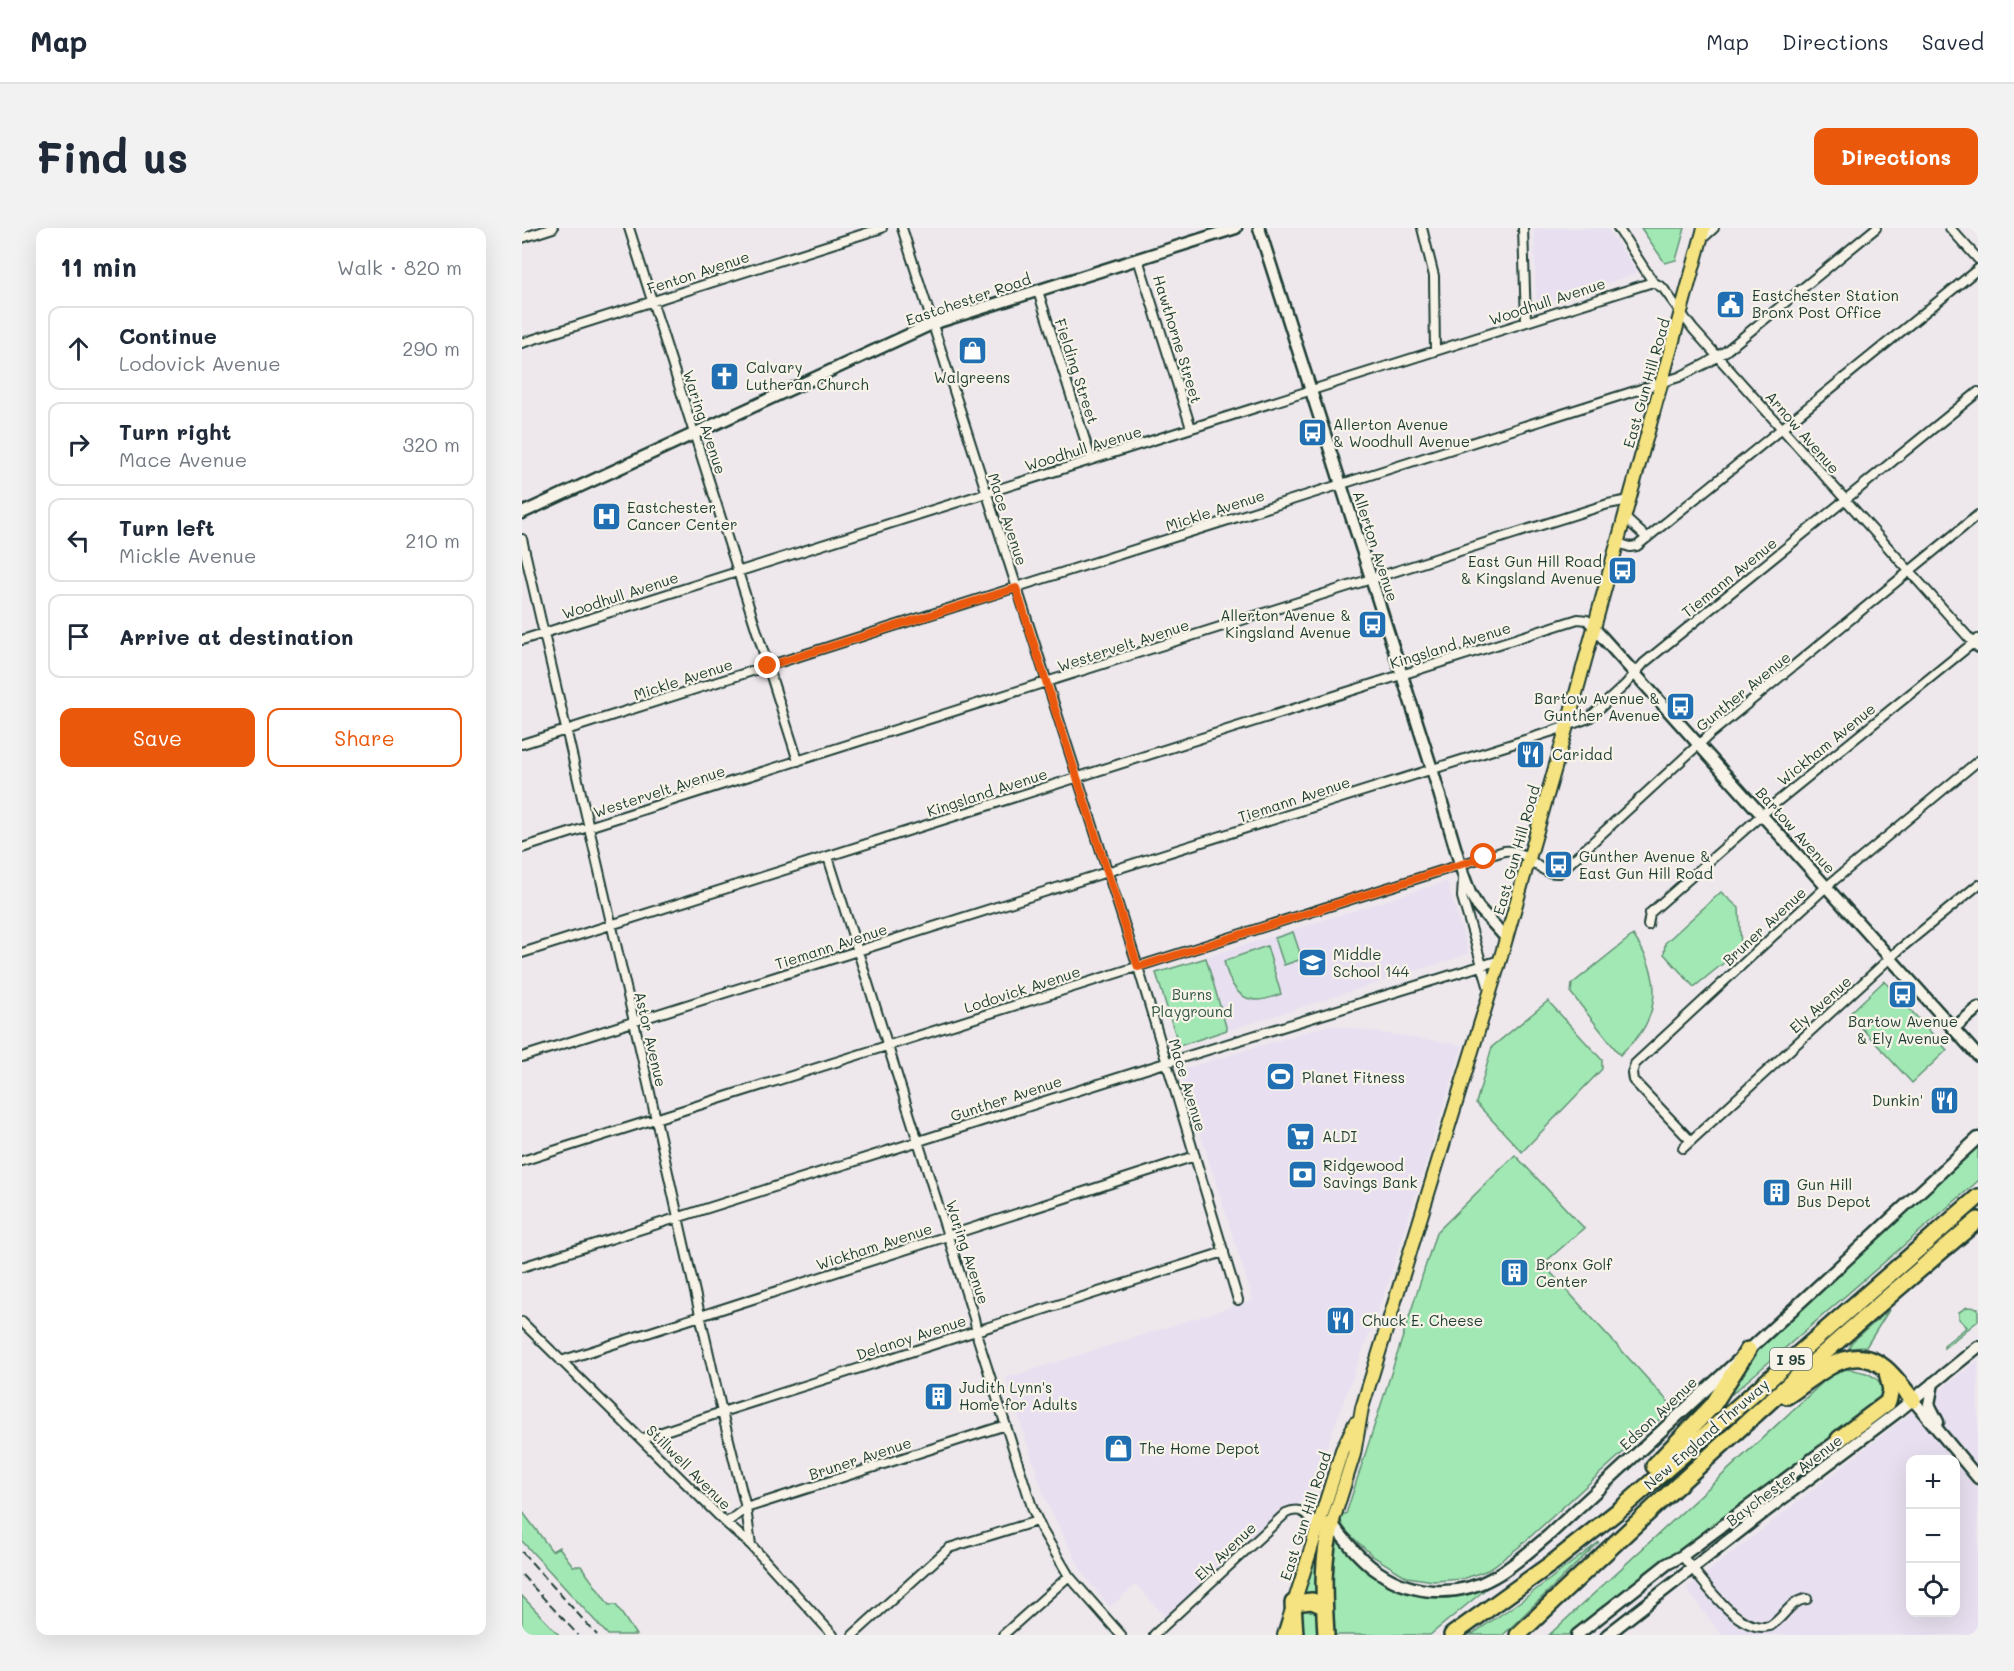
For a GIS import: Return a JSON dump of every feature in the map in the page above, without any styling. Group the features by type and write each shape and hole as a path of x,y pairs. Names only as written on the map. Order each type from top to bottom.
{"highway":[{"name":"New England Thruway","path":"1452,1635 1605,1522 1978,1197"},
{"name":"New England Thruway","path":"1518,1635 1754,1416 1978,1220"},
{"path":"1605,1522 1625,1494 1713,1405 1748,1350"},
{"path":"1754,1416 1807,1383 1826,1367 1848,1359 1869,1360 1886,1369 1913,1400"},
{"path":"1839,1439 1888,1402 1891,1390 1886,1369"},
{"path":"1324,1525 1326,1635"},
{"path":"1295,1635 1293,1603 1312,1601 1324,1606"}],"main road":[{"name":"Eastchester Road","path":"522,513 932,324 1236,228"},
{"name":"Allerton Avenue","path":"1259,228 1470,893 1478,907 1506,938"},
{"name":"East Gun Hill Road","path":"1284,1635 1293,1603 1354,1454 1362,1408 1500,960 1703,234"},
{"name":"Bartow Avenue","path":"1594,628 1977,1054"},
{"path":"1954,1028 1978,1008"},
{"name":"Edson Avenue","path":"1324,1525 1369,1565 1398,1583 1419,1589 1461,1590 1501,1573 1535,1547 1978,1138"},
{"name":"Baychester Avenue","path":"1607,1635 1913,1400 1976,1347"},
{"path":"1933,1383 1929,1404 1944,1436"},
{"path":"1913,1400 1978,1478"},
{"name":"Baychester Avenue","path":"1577,1635 1667,1564 1682,1556 1839,1439"}],"street":[{"path":"522,238 553,228"},
{"name":"Waring Avenue","path":"629,228 798,761"},
{"name":"Fenton Avenue","path":"522,343 882,228"},
{"name":"Mace Avenue","path":"902,228 1138,967 1238,1300"},
{"path":"1422,228 1434,276 1435,351"},
{"path":"1523,228 1526,321"},
{"name":"Arnow Avenue","path":"1618,228 1653,282 1659,284 1718,357 1909,572 1976,643"},
{"path":"1703,234 1714,228"},
{"name":"Mickle Avenue","path":"522,744 1662,383 1718,357 1876,228"},
{"path":"1950,228 1978,260"},
{"name":"Hawthorne Street","path":"1138,259 1191,428"},
{"path":"1618,543 1630,547 1638,546 1978,268"},
{"name":"Woodhull Avenue","path":"522,640 1653,282"},
{"name":"Fielding Street","path":"1038,291 1091,459"},
{"name":"Tiemann Avenue","path":"522,1057 1588,718 1626,685 1644,663 1978,392"},
{"name":"Westervelt Avenue","path":"522,848 1608,504 1629,500"},
{"name":"Gunther Avenue","path":"1529,858 1549,873 1559,873 1698,745 1978,515"},
{"path":"1624,518 1647,538"},
{"name":"Astor Avenue","path":"522,539 746,1508 751,1545"},
{"name":"Kingsland Avenue","path":"522,953 1578,619 1587,620 1594,628"},
{"name":"Wickham Avenue","path":"1648,925 1650,913 1762,815 1976,643"},
{"name":"Bruner Avenue","path":"1691,1141 1633,1080 1632,1073 1635,1064 1826,887 1978,761"},
{"name":"Lodovick Avenue","path":"522,1161 1138,967 1462,870 1511,850 1517,850 1529,858"},
{"name":"Waring Avenue","path":"828,857 1037,1521 1069,1576 1121,1635"},
{"name":"Allerton Avenue","path":"1462,870 1462,897 1490,991"},
{"name":"Ely Avenue","path":"1683,1148 1891,958 1978,885"},
{"name":"Gunther Avenue","path":"522,1267 918,1140 1500,960"},
{"name":"Wickham Avenue","path":"561,1361 1195,1156"},
{"name":"Delanoy Avenue","path":"641,1439 1224,1252"},
{"name":"Stillwell Avenue","path":"522,1322 751,1545 833,1635"},
{"name":"Bruner Avenue","path":"726,1523 746,1508 1006,1425"},
{"name":"Ely Avenue","path":"1154,1635 1286,1513 1302,1511 1324,1525"},
{"path":"853,1635 949,1548 1037,1521"},
{"path":"1682,1556 1726,1613 1736,1621 1751,1627 1763,1629 1770,1626 1792,1605 1807,1599"},
{"path":"1003,1635 1069,1576"}],"shaded area":[{"path":"1534,228 1607,228 1638,273 1536,306"},
{"name":"Middle School 144","path":"1447,881 1469,954 1179,1046 1156,973"},
{"path":"1329,1025 1463,1045 1389,1281 1308,1496 1165,1616 1136,1585 1110,1607 1084,1576 1045,1499 1006,1378 1253,1300 1180,1070"},
{"path":"1978,1360 1978,1635 1722,1635 1686,1589"}],"green space":[{"path":"1641,228 1685,228 1676,260 1665,263"},
{"path":"1721,892 1739,908 1741,949 1694,987 1664,954 1665,943"},
{"path":"1293,932 1302,959 1284,965 1275,938"},
{"path":"1633,935 1651,969 1654,994 1649,1019 1642,1031 1620,1055 1571,993 1572,984"},
{"path":"1267,946 1281,994 1258,1000 1244,997 1234,988 1224,961"},
{"name":"Burns Playground","path":"1206,958 1227,1030 1179,1046 1156,973"},
{"path":"1884,981 1947,1050 1912,1083 1849,1014"},
{"path":"1548,1001 1602,1060 1602,1069 1522,1152 1476,1103 1492,1047"},
{"path":"1978,1146 1978,1181 1732,1394 1729,1391 1754,1354"},
{"path":"1515,1155 1584,1228 1543,1264 1673,1407 1519,1547 1488,1570 1463,1579 1434,1581 1407,1577 1374,1557 1346,1531 1341,1522 1341,1514 1346,1514 1436,1233"},
{"path":"1967,1307 1978,1308 1978,1321 1944,1348 1944,1345 1967,1327 1959,1319 1959,1312"},
{"path":"1889,1310 1866,1347 1849,1348 1852,1342"},
{"path":"1844,1369 1863,1372 1875,1377 1884,1394 1842,1426 1841,1430 1573,1635 1549,1635 1834,1372"},
{"path":"522,1511 552,1551 559,1547 573,1566 581,1566 609,1605 616,1605 636,1635 608,1635 522,1541"},
{"path":"1338,1540 1375,1577 1403,1592 1436,1598 1467,1595 1487,1588 1430,1635 1332,1635 1330,1571 1331,1558"},
{"path":"1318,1542 1320,1543 1317,1592 1314,1596 1302,1595"},
{"path":"1599,1542 1503,1635 1471,1635 1521,1601"},
{"path":"522,1596 559,1635 522,1635"},
{"path":"1311,1608 1317,1615 1319,1635 1301,1635 1301,1613"}],"railway":[{"path":"522,1552 597,1635"},
{"path":"522,1575 578,1635"}],"place":[{"name":"Eastchester Station Bronx Post Office","path":"1731,304"},
{"name":"Walgreens","path":"972,350"},
{"name":"Calvary Lutheran Church","path":"725,376"},
{"name":"Allerton Avenue & Woodhull Avenue","path":"1312,433"},
{"name":"Eastchester Cancer Center","path":"606,516"},
{"name":"East Gun Hill Road & Kingsland Avenue","path":"1623,570"},
{"name":"Allerton Avenue & Kingsland Avenue","path":"1372,624"},
{"name":"Bartow Avenue & Gunther Avenue","path":"1681,707"},
{"name":"Caridad","path":"1531,754"},
{"name":"Gunther Avenue & East Gun Hill Road","path":"1558,865"},
{"name":"Middle School 144","path":"1312,963"},
{"name":"Bartow Avenue & Ely Avenue","path":"1903,994"},
{"name":"Planet Fitness","path":"1281,1077"},
{"name":"Dunkin'","path":"1944,1100"},
{"name":"ALDI","path":"1301,1136"},
{"name":"Ridgewood Savings Bank","path":"1302,1174"},
{"name":"Gun Hill Bus Depot","path":"1776,1193"},
{"name":"Bronx Golf Center","path":"1515,1273"},
{"name":"Chuck E. Cheese","path":"1341,1320"},
{"name":"Judith Lynn's Home for Adults","path":"938,1396"},
{"name":"The Home Depot","path":"1118,1448"}],"route":[{"path":"768,666 1016,588 1138,967 1484,857"}]}
